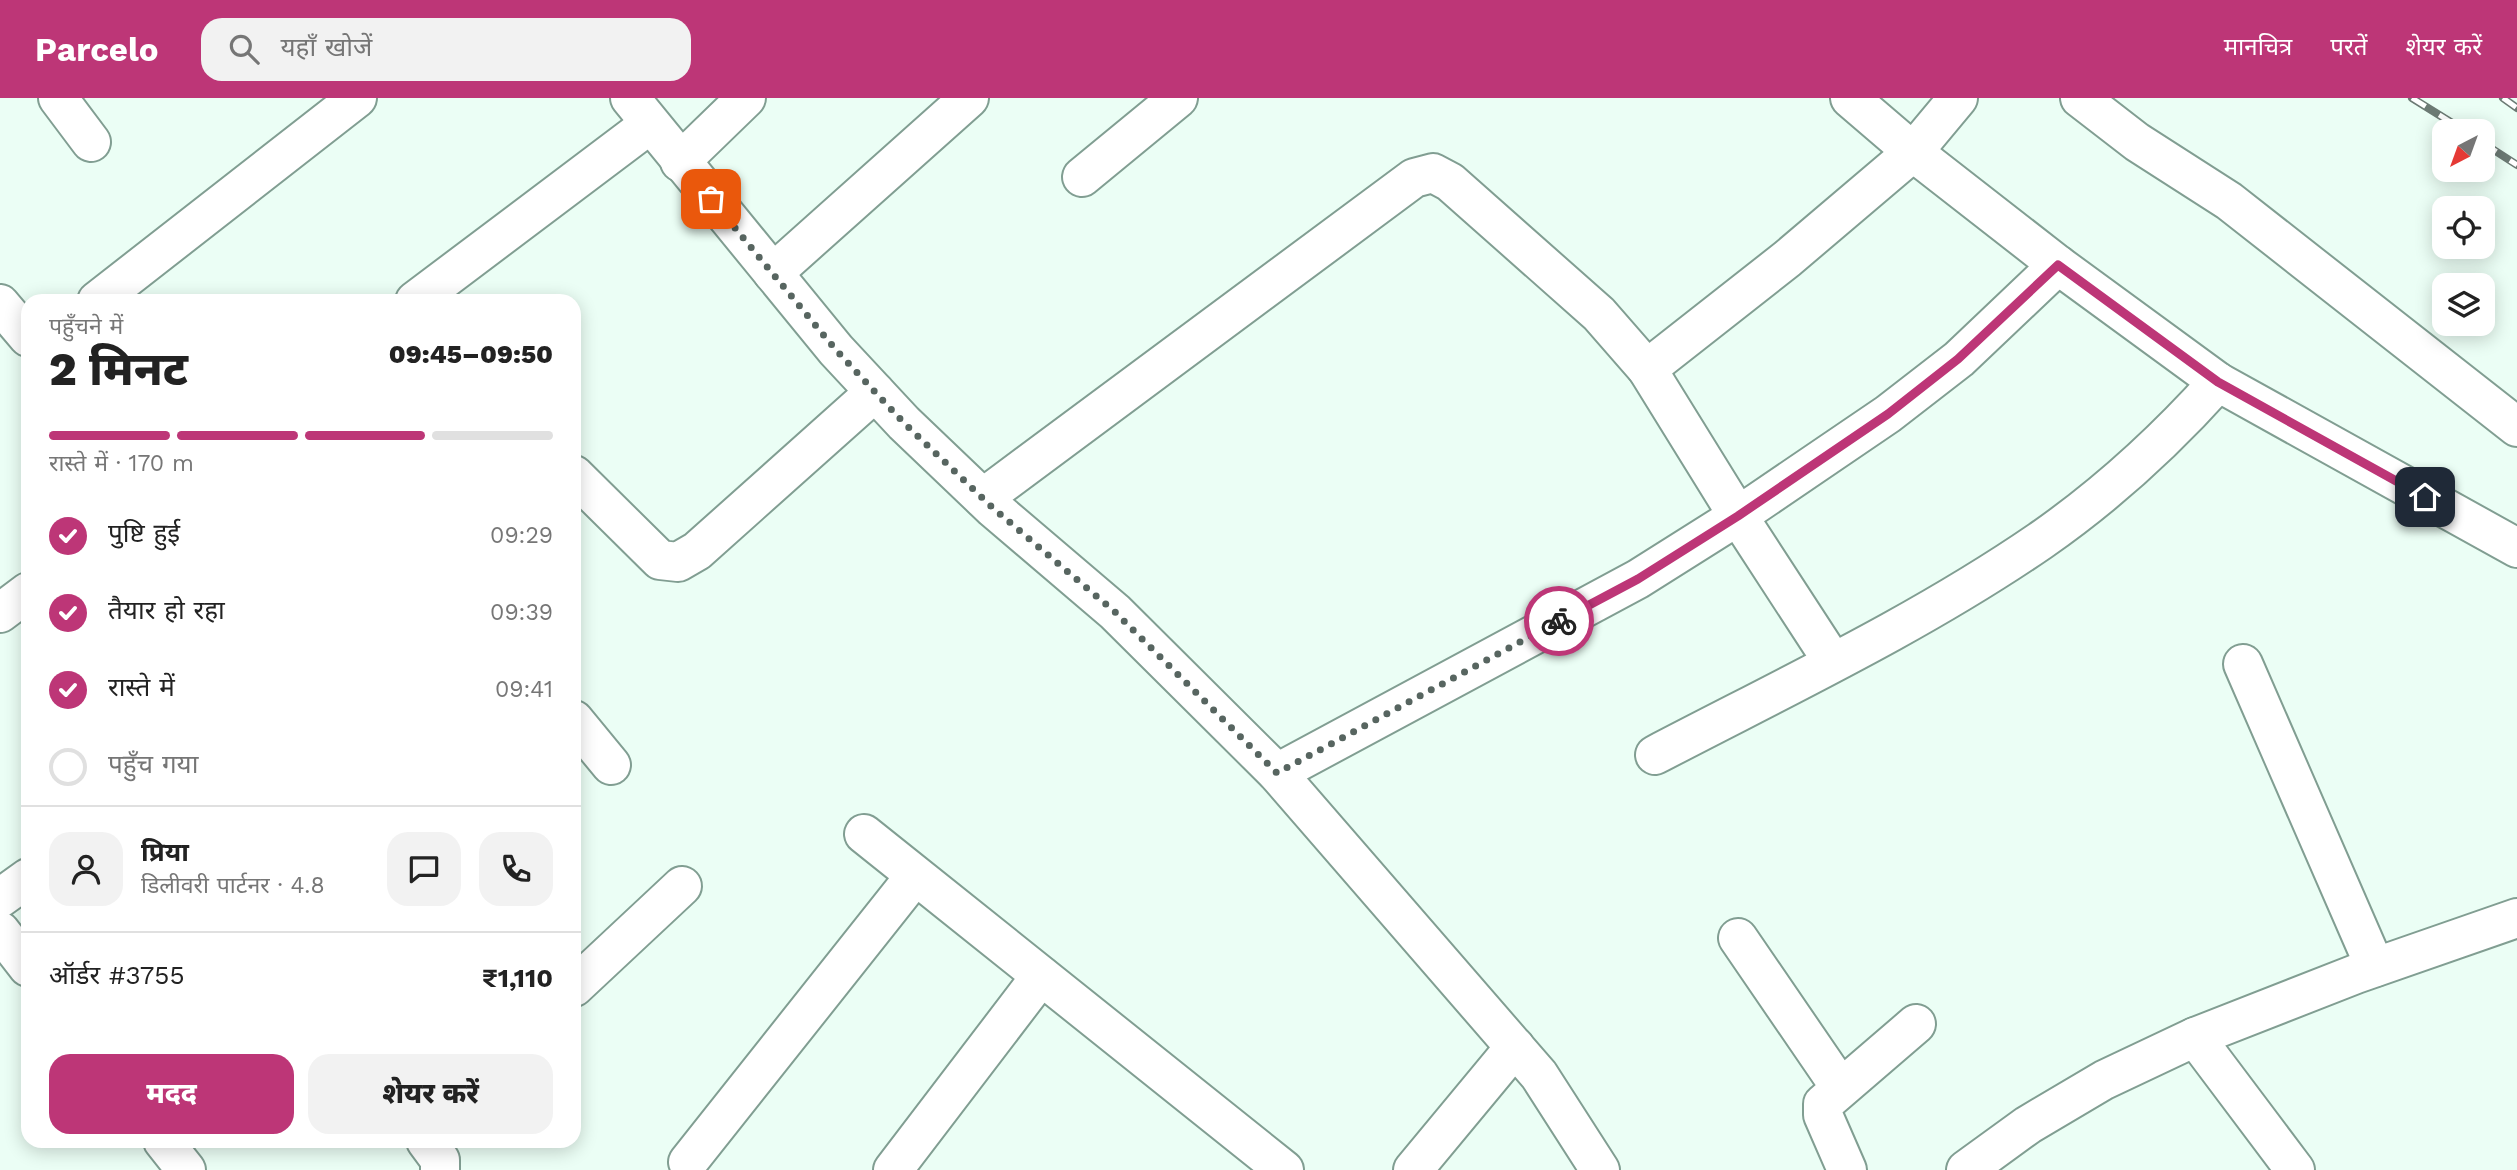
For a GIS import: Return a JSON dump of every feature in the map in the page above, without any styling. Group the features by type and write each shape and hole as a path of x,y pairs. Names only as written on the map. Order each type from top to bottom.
{"street":[{"path":"58,98 91,142"},
{"path":"106,294 357,98"},
{"path":"680,162 746,98"},
{"path":"773,273 969,98"},
{"path":"1082,177 1178,98"},
{"path":"1850,98 1913,152 2058,265 2218,382 2517,548"},
{"path":"1647,369 1787,259 1913,152 1958,98"},
{"path":"2080,98 2137,142 2229,201 2517,427"},
{"path":"423,294 640,111 836,350 904,423 983,498 1115,612 1277,773 1539,1075 1600,1170"},
{"path":"983,498 1414,178 1433,173 1450,182 1600,314 1647,369 1833,662"},
{"path":"1277,773 1638,579 1738,516 1888,414 1938,375 2058,265"},
{"path":"0,303 21,328"},
{"path":"1655,755 1914,618 2041,540 2174,431 2218,382"},
{"path":"581,482 660,560 678,562 697,551 875,392"},
{"path":"2243,664 2375,967"},
{"path":"581,729 611,765"},
{"path":"864,834 1284,1170"},
{"path":"688,1162 915,876"},
{"path":"0,898 21,883"},
{"path":"581,980 682,886"},
{"path":"1966,1170 2028,1125 2104,1080 2195,1038 2375,967 2513,930"},
{"path":"0,931 21,958"},
{"path":"1738,938 1840,1087"},
{"path":"893,1170 1041,976"},
{"path":"1847,1170 1823,1115 1823,1104 1916,1024"},
{"path":"2195,1038 2295,1170"},
{"path":"1413,1170 1515,1046"},
{"path":"169,1148 186,1170"},
{"path":"431,1148 440,1160 440,1170"}],"railway":[{"path":"2412,98 2446,119"},
{"path":"2503,98 2517,108"},
{"path":"2496,151 2517,165"}],"way so far":[{"path":"711,199 836,350 904,423 993,508 1115,612 1277,773 1559,621"}],"route":[{"path":"1559,621 1638,579 1738,516 1888,414 1958,359 2058,265 2218,382 2425,497"}]}
